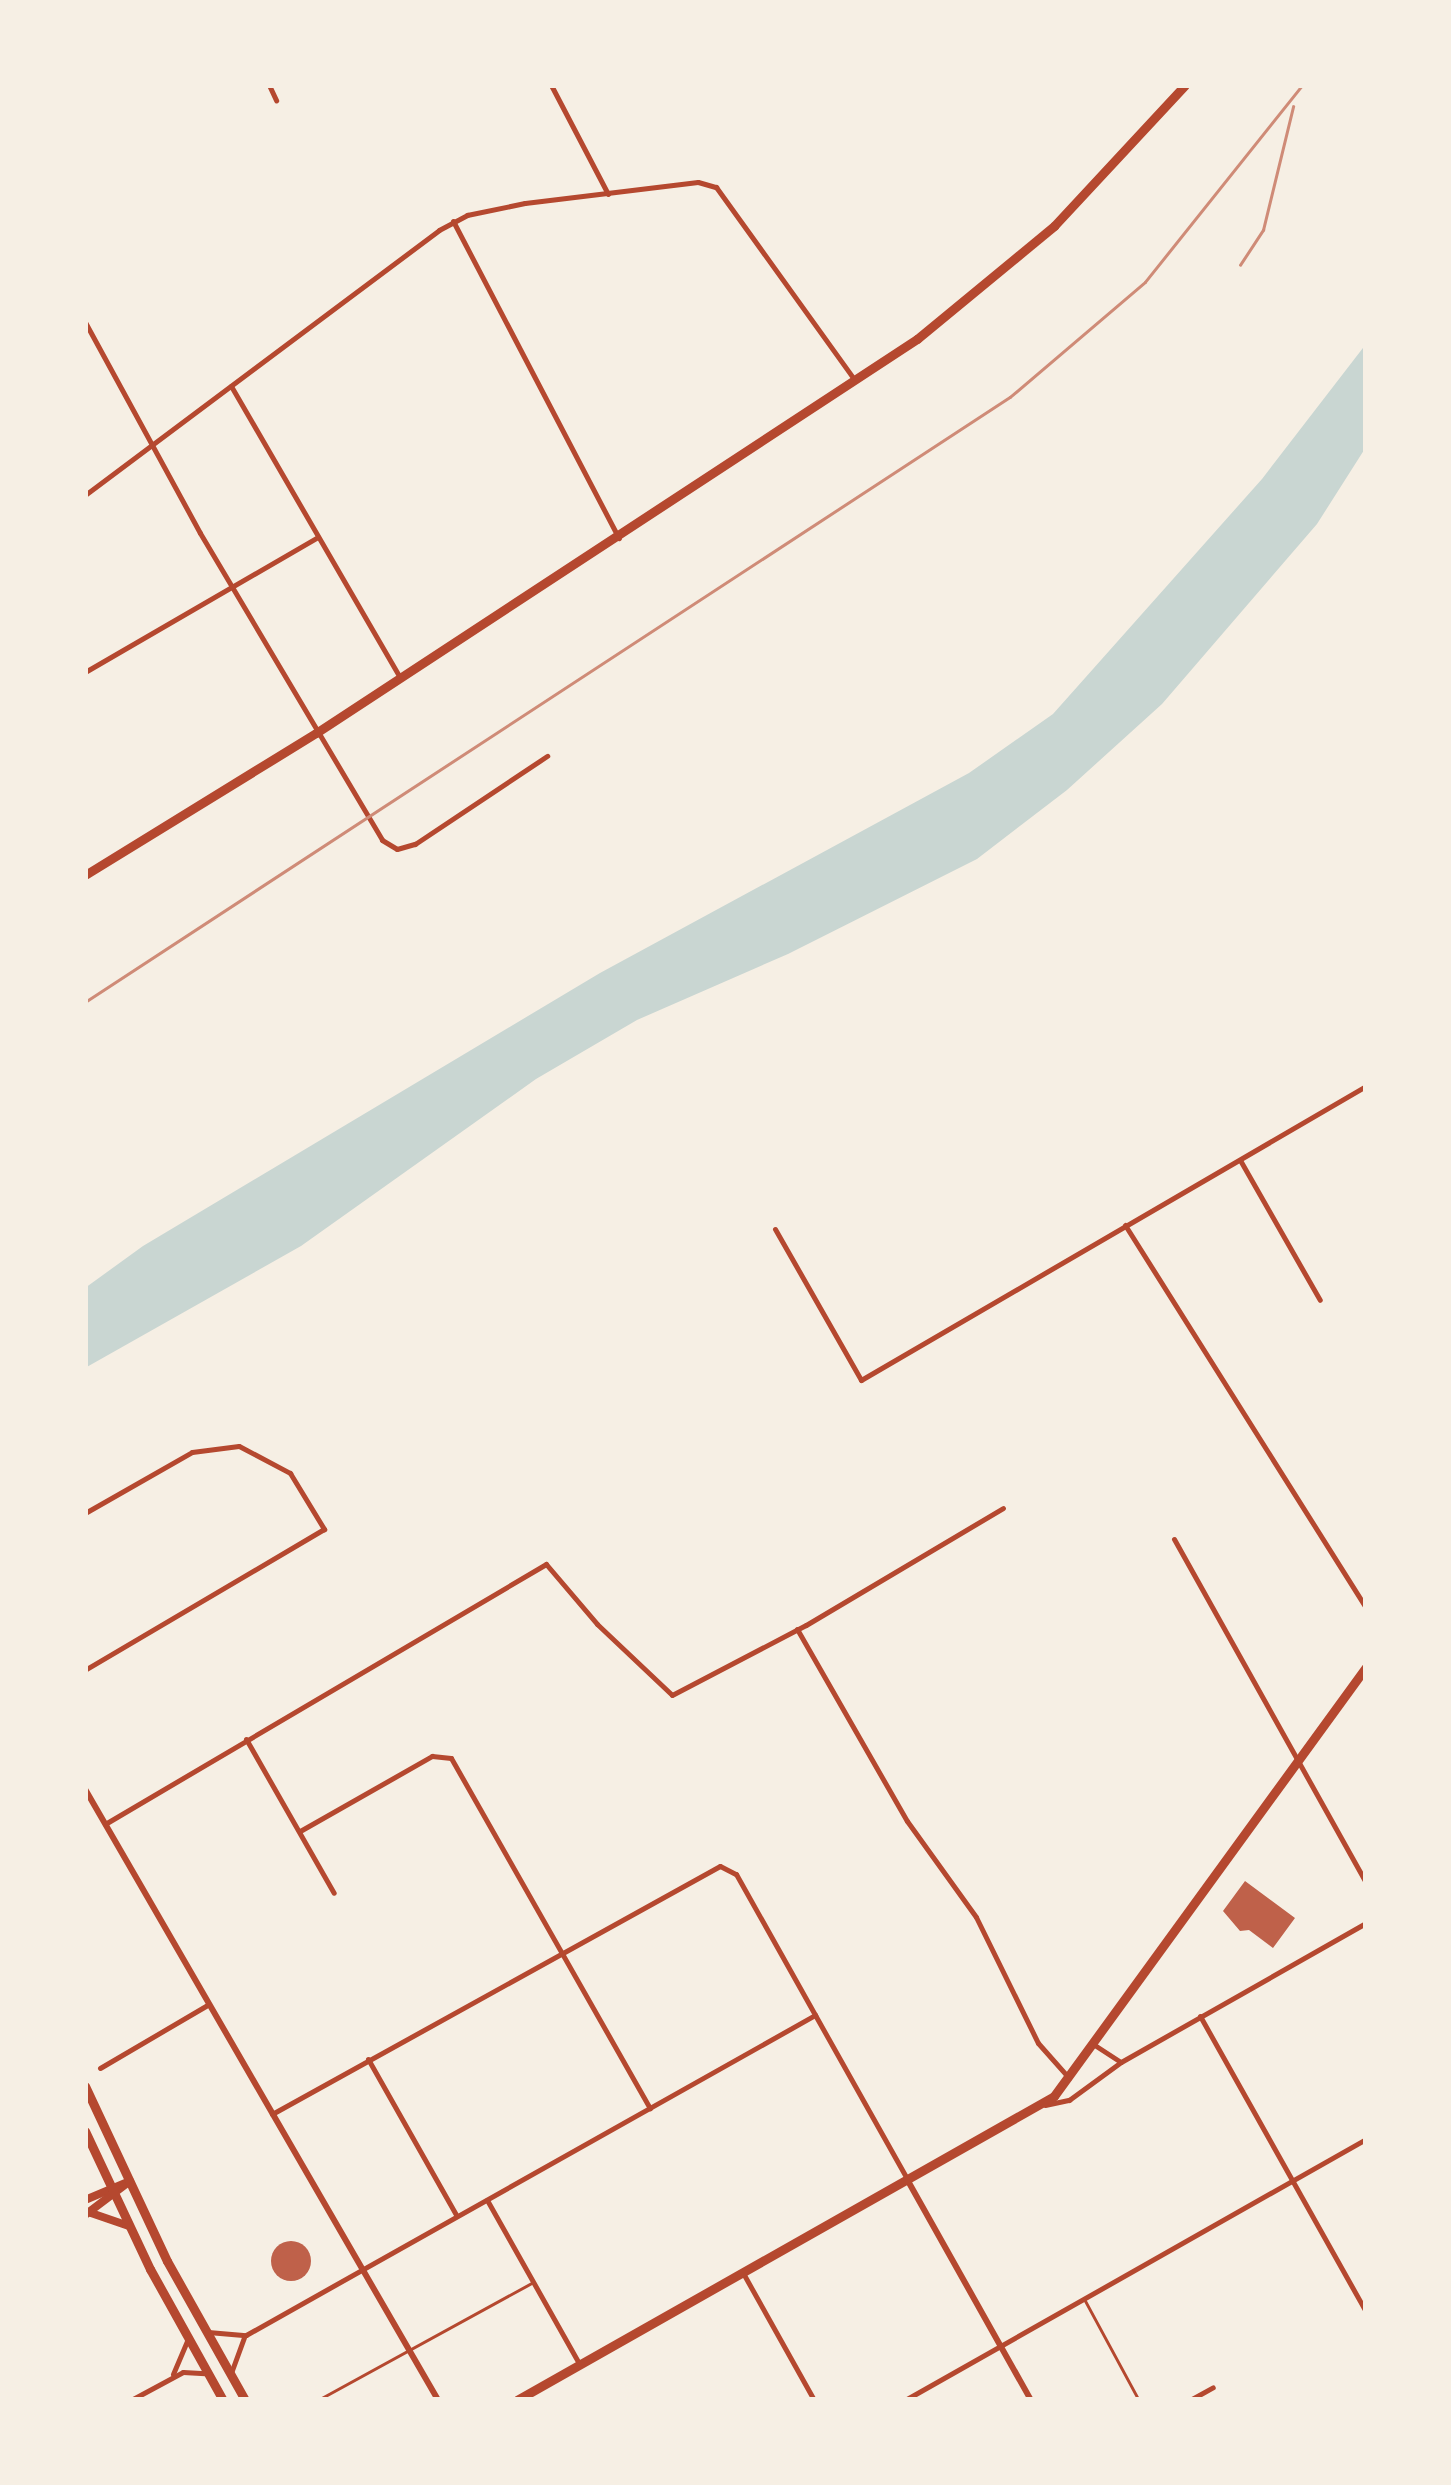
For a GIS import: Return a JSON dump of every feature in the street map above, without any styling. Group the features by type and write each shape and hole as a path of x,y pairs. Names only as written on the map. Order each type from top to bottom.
{"main road":[{"path":"85,875 316,733 856,381 1054,226 1185,85"},
{"path":"517,2400 1042,2105 1069,2078 1366,1667"},
{"path":"85,2086 130,2182 245,2400"},
{"path":"85,2131 130,2226 223,2400"},
{"path":"85,2200 110,2185 130,2182"},
{"path":"86,2214 116,2197 130,2182"},
{"path":"86,2214 111,2214 130,2226"}],"street":[{"path":"269,85 276,100"},
{"path":"551,85 608,194"},
{"path":"85,496 453,222 525,203 707,183 740,215 856,381"},
{"path":"453,222 618,538"},
{"path":"85,322 232,588 382,840 397,848 415,844 547,756"},
{"path":"231,386 401,678"},
{"path":"85,672 318,537"},
{"path":"775,1229 861,1380 1366,1086"},
{"path":"1240,1160 1320,1300"},
{"path":"1125,1224 1366,1608"},
{"path":"85,1513 192,1452 239,1446 290,1473 324,1529 85,1670"},
{"path":"105,1824 546,1564 666,1693 677,1694 797,1629 1003,1508"},
{"path":"1174,1539 1366,1883"},
{"path":"797,1629 907,1821 976,1917 1038,2043 1069,2078"},
{"path":"246,1740 334,1892"},
{"path":"300,1831 432,1756 446,1756 458,1763 650,2108"},
{"path":"85,1790 438,2400"},
{"path":"272,2114 712,1867 725,1866 736,1874 1031,2400"},
{"path":"1042,2105 1069,2100 1120,2062 1366,1923"},
{"path":"100,2068 210,2004"},
{"path":"231,2376 235,2349 246,2335 815,2016"},
{"path":"1200,2016 1364,2302 1366,2312"},
{"path":"1094,2044 1120,2062"},
{"path":"368,2060 457,2216"},
{"path":"905,2400 1366,2139"},
{"path":"487,2200 580,2365"},
{"path":"743,2273 814,2400"},
{"path":"206,2330 246,2335"},
{"path":"172,2377 188,2338"},
{"path":"131,2400 172,2377 208,2373"},
{"path":"1190,2400 1213,2386"}],"lane":[{"path":"318,2400 533,2282"},
{"path":"1084,2299 1139,2400"}],"shaded area":[{"path":"1366,344 1366,447 1317,524 1162,704 1067,790 977,859 788,954 637,1020 536,1079 301,1246 85,1368 85,1288 143,1246 600,973 969,773 1053,714 1262,479"}],"building":[{"path":"1245,1881 1295,1918 1273,1948 1249,1930 1240,1931 1223,1911"},
{"path":"291,2241 305,2247 311,2261 305,2275 291,2281 277,2275 271,2261 277,2247"}],"railway":[{"path":"85,1002 1010,397 1145,282 1302,85"},
{"path":"1240,265 1263,230 1293,107"}]}
